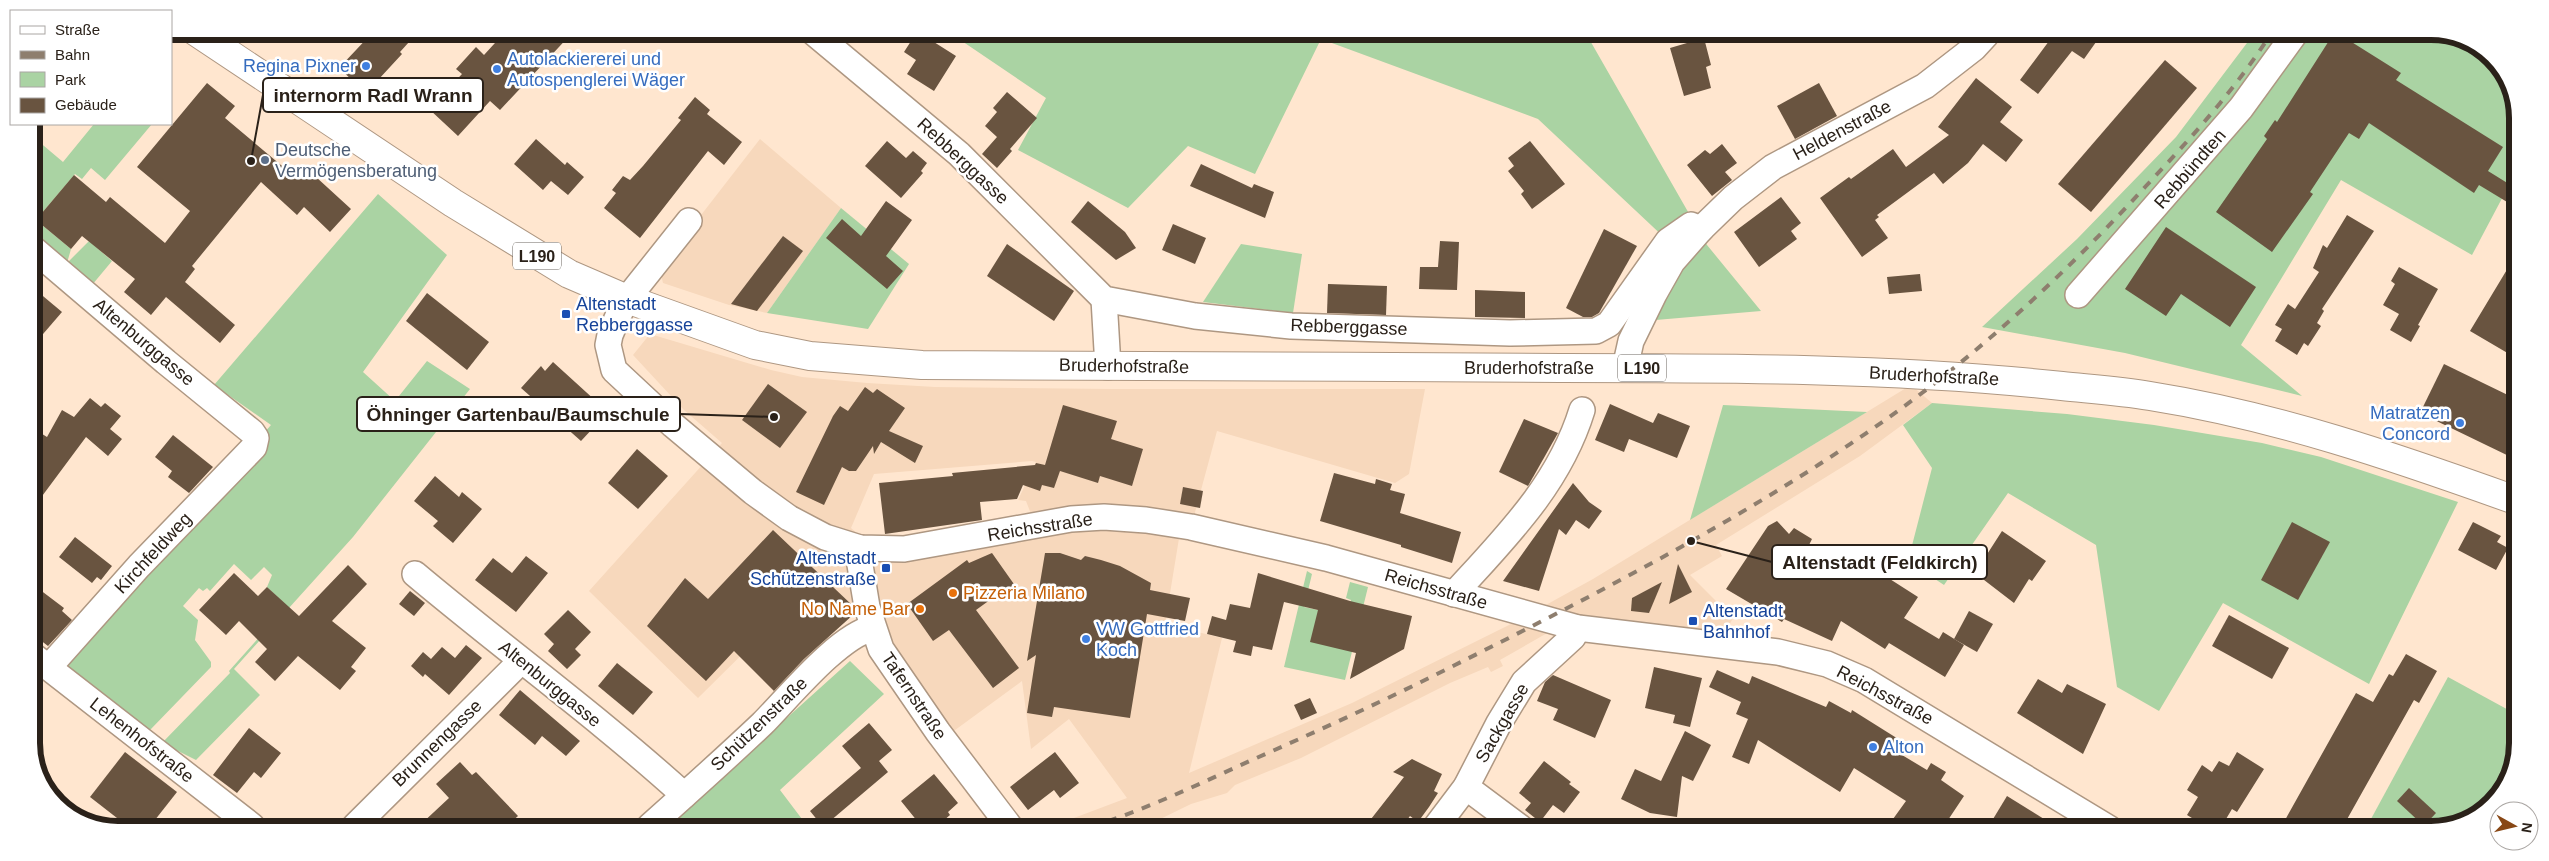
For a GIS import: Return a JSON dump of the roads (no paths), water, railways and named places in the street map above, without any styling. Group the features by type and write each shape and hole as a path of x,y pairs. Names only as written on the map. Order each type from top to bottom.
{"main road":[{"name":"L190","path":"208,40 453,203 544,260 569,274 627,299"},
{"name":"Bruderhofstraße","path":"627,299 755,345 810,356 922,365 1625,368 1921,374 2147,396 2228,410 2306,430 2387,454 2509,498"}],"street":[{"name":"Rebberggasse","path":"822,40 959,154 1104,299 1194,316 1291,326 1510,333 1596,331 1609,324 1668,241 1691,225 1701,229"},
{"name":"Heldenstraße","path":"1625,368 1631,341 1672,262 1701,229 1733,198 1773,167 1925,86 1974,48 1981,40"},
{"name":"Rebbündten","path":"2078,295 2241,108 2291,40"},
{"name":"Reichsstraße","path":"689,222 627,299 610,334 609,350 614,370 673,425 753,492 814,533 860,548 904,549 1071,519 1124,518 1191,527 1256,541 1326,558 1578,628 1778,652 1827,664 1864,680 2097,821"},
{"name":"Altenburggasse","path":"40,255 252,432 256,438"},
{"path":"1104,299 1108,366"},
{"path":"1454,594 1513,529 1551,479 1573,438 1582,410"},
{"name":"Kirchfeldweg","path":"40,660 139,566 254,447 256,438"},
{"name":"Tafernstraße","path":"860,548 860,565 873,628 890,663 973,781 1005,821"},
{"name":"Altenburggasse","path":"415,574 520,662 649,763 684,795"},
{"name":"Schützenstraße","path":"655,821 761,724 840,646 864,630 873,628"},
{"name":"Sackgasse","path":"1440,821 1466,788 1499,723 1524,682 1573,637 1578,628"},
{"name":"Lehenhofstraße","path":"40,660 246,821"},
{"name":"Brunnengasse","path":"360,821 520,662"},
{"path":"1466,788 1511,821"}],"railway":[{"path":"1107,821 1193,787 1354,714 1566,609 1676,550 1784,487 1888,418 1990,338 2086,249 2163,168 2227,95 2266,40"}],"place":[{"name":"Regina Pixner","path":"366,66"},
{"name":"Autolackiererei und Autospenglerei Wäger","path":"497,69"},
{"name":"Deutsche Vermögensberatung","path":"265,160"},
{"name":"internorm Radl Wrann","path":"251,161"},
{"name":"Altenstadt Rebberggasse","path":"566,314"},
{"name":"Öhninger Gartenbau/Baumschule","path":"774,417"},
{"name":"Matratzen Concord","path":"2460,423"},
{"name":"Altenstadt (Feldkirch)","path":"1691,541"},
{"name":"Altenstadt Schützenstraße","path":"886,568"},
{"name":"Pizzeria Milano","path":"953,593"},
{"name":"No Name Bar","path":"920,609"},
{"name":"Altenstadt Bahnhof","path":"1693,621"},
{"name":"VW Gottfried Koch","path":"1086,639"},
{"name":"Alton","path":"1873,747"}]}
